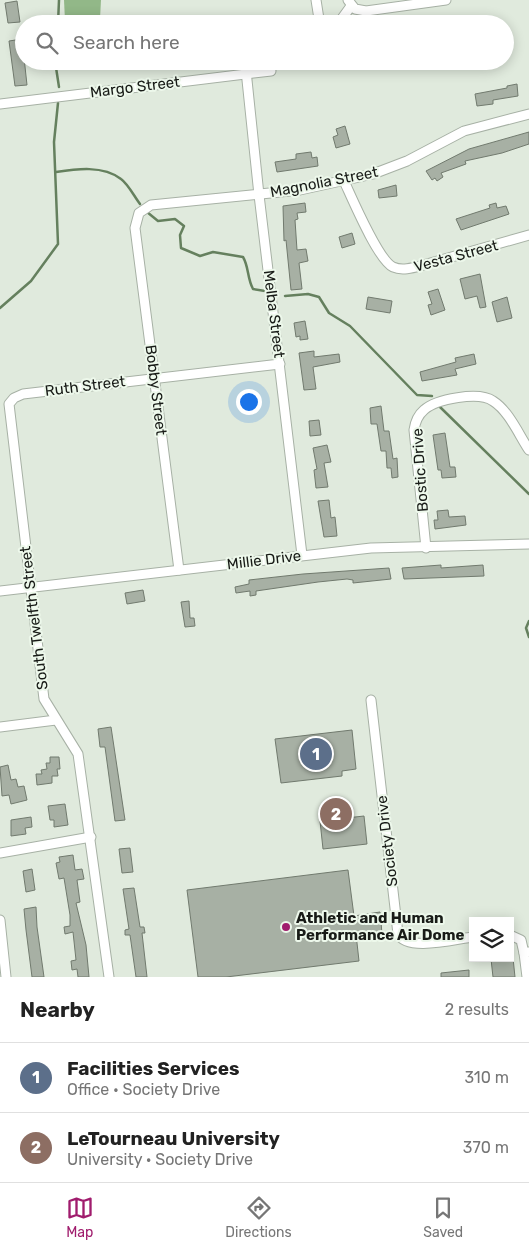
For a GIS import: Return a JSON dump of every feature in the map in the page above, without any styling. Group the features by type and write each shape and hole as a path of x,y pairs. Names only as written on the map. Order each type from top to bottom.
{"street":[{"path":"316,0 318,15"},
{"path":"343,15 349,3 366,11 446,0"},
{"name":"Melba Street","path":"246,70 258,195 302,555"},
{"name":"Margo Street","path":"0,104 271,70"},
{"name":"Magnolia Street","path":"140,211 146,207 156,205 258,195 344,181 391,168 464,131 529,114"},
{"name":"Vesta Street","path":"344,181 359,214 384,259 395,268 402,270 420,266 529,235"},
{"name":"Bobby Street","path":"140,211 135,228 179,570"},
{"name":"Ruth Street","path":"11,400 23,394 154,377 280,364"},
{"name":"Bostic Drive","path":"426,548 414,430 418,418 425,408 448,400 472,396 485,397 503,410 529,450"},
{"name":"South Twelfth Street","path":"11,400 8,410 44,699 78,754 109,977"},
{"name":"Millie Drive","path":"0,591 371,548 529,544"},
{"name":"Society Drive","path":"371,700 399,936 406,942 415,944 469,937"},
{"path":"0,727 56,720"},
{"path":"0,853 91,837"},
{"path":"0,920 6,977"},
{"path":"514,937 521,940 527,952 528,977"}],"green space":[{"path":"64,0 101,0 100,15 65,15"}],"building":[{"path":"17,1 19,15 15,15 15,22 8,23 5,3"},
{"path":"15,40 15,70 25,70 27,85 15,86 9,41"},
{"path":"517,84 518,96 493,100 493,104 477,106 475,94 507,88 507,86"},
{"path":"345,126 350,144 336,148 333,137 338,135 336,129"},
{"path":"529,132 529,144 502,153 465,161 466,164 441,173 443,177 437,181 435,178 432,180 426,171 469,149"},
{"path":"311,152 312,158 317,157 318,166 277,172 275,162 296,159 296,154"},
{"path":"396,185 397,196 379,198 378,190"},
{"path":"305,203 306,212 297,213 298,219 295,220 297,250 306,249 308,261 299,263 302,289 291,290 286,240 284,241 283,206"},
{"path":"496,203 497,208 506,206 509,214 461,230 456,219 490,208 489,205"},
{"path":"352,233 355,244 342,248 339,237"},
{"path":"480,274 486,307 480,308 477,296 465,299 460,279"},
{"path":"438,289 445,310 431,315 428,305 432,304 428,292"},
{"path":"368,297 392,301 390,313 366,309"},
{"path":"507,297 512,318 497,322 492,302"},
{"path":"305,321 308,339 300,340 300,336 296,337 294,323"},
{"path":"314,351 314,357 339,354 340,362 313,367 316,389 304,390 299,353"},
{"path":"474,354 476,364 455,369 457,375 422,381 420,372 456,362 455,358"},
{"path":"381,406 384,431 389,431 393,459 397,458 398,477 392,478 391,468 387,468 386,451 381,451 377,424 371,424 370,408"},
{"path":"319,420 321,435 310,436 309,421"},
{"path":"445,433 450,467 455,467 456,477 442,478 441,470 438,470 433,435"},
{"path":"327,445 331,462 324,463 328,487 316,488 314,470 317,469 313,448"},
{"path":"329,500 331,518 335,517 337,536 324,537 318,501"},
{"path":"448,510 449,517 465,516 466,525 435,529 434,520 438,520 437,511"},
{"path":"441,565 441,568 483,565 484,576 404,579 402,568"},
{"path":"389,568 391,579 353,583 353,580 347,579 318,582 256,591 256,595 250,596 250,591 236,593 235,587 249,584 249,580"},
{"path":"143,590 145,601 127,604 125,593"},
{"path":"189,601 190,618 194,618 195,626 185,627 181,602"},
{"path":"111,727 125,820 115,821 105,747 100,747 98,729"},
{"path":"352,730 356,769 342,771 342,776 281,783 275,739"},
{"path":"50,757 59,757 60,769 57,769 58,776 52,776 52,783 37,785 36,774 42,774 41,770 47,769 46,763 50,763"},
{"path":"8,765 11,780 16,779 18,787 24,786 27,800 11,804 9,795 2,796 0,767"},
{"path":"65,804 68,825 54,827 54,820 50,820 48,806"},
{"path":"364,816 367,844 323,849 320,821"},
{"path":"31,817 32,827 25,828 26,834 11,836 11,820"},
{"path":"130,848 133,872 122,873 119,849"},
{"path":"73,855 75,870 82,869 84,879 77,880 80,902 76,903 86,945 89,977 78,977 77,969 72,970 71,961 76,960 73,932 65,934 64,927 70,926 70,915 64,878 59,879 56,863 60,862 59,857"},
{"path":"32,869 35,890 26,892 23,871"},
{"name":"Athletic and Human Performance Air Dome","path":"348,870 354,916 380,912 382,935 373,936 373,932 356,934 359,961 226,977 198,977 187,890"},
{"path":"134,888 140,927 144,927 145,933 142,933 147,977 136,977 130,935 125,935 125,930 129,929 123,889"},
{"path":"36,907 44,977 32,977 26,930 24,909"},
{"path":"491,962 513,962 515,977 493,977"},
{"path":"469,970 469,977 441,977 441,973"}],"waterway":[{"path":"58,15 59,0"},
{"path":"56,70 59,87"},
{"path":"0,308 31,281 58,244 54,142 58,103"},
{"path":"56,172 89,169 114,175 124,181 140,204"},
{"path":"147,212 158,221 175,219 184,226 180,235 181,248 200,256 213,252 243,257 253,289 265,291"},
{"path":"285,296 308,294 319,297 329,313 350,326 417,395 432,396"},
{"path":"440,407 529,494"},
{"path":"529,621 526,628 529,637"}],"place":[{"name":"Facilities Services","path":"316,754"},
{"name":"LeTourneau University","path":"336,814"},
{"name":"Athletic and Human Performance Air Dome","path":"286,927"}]}
